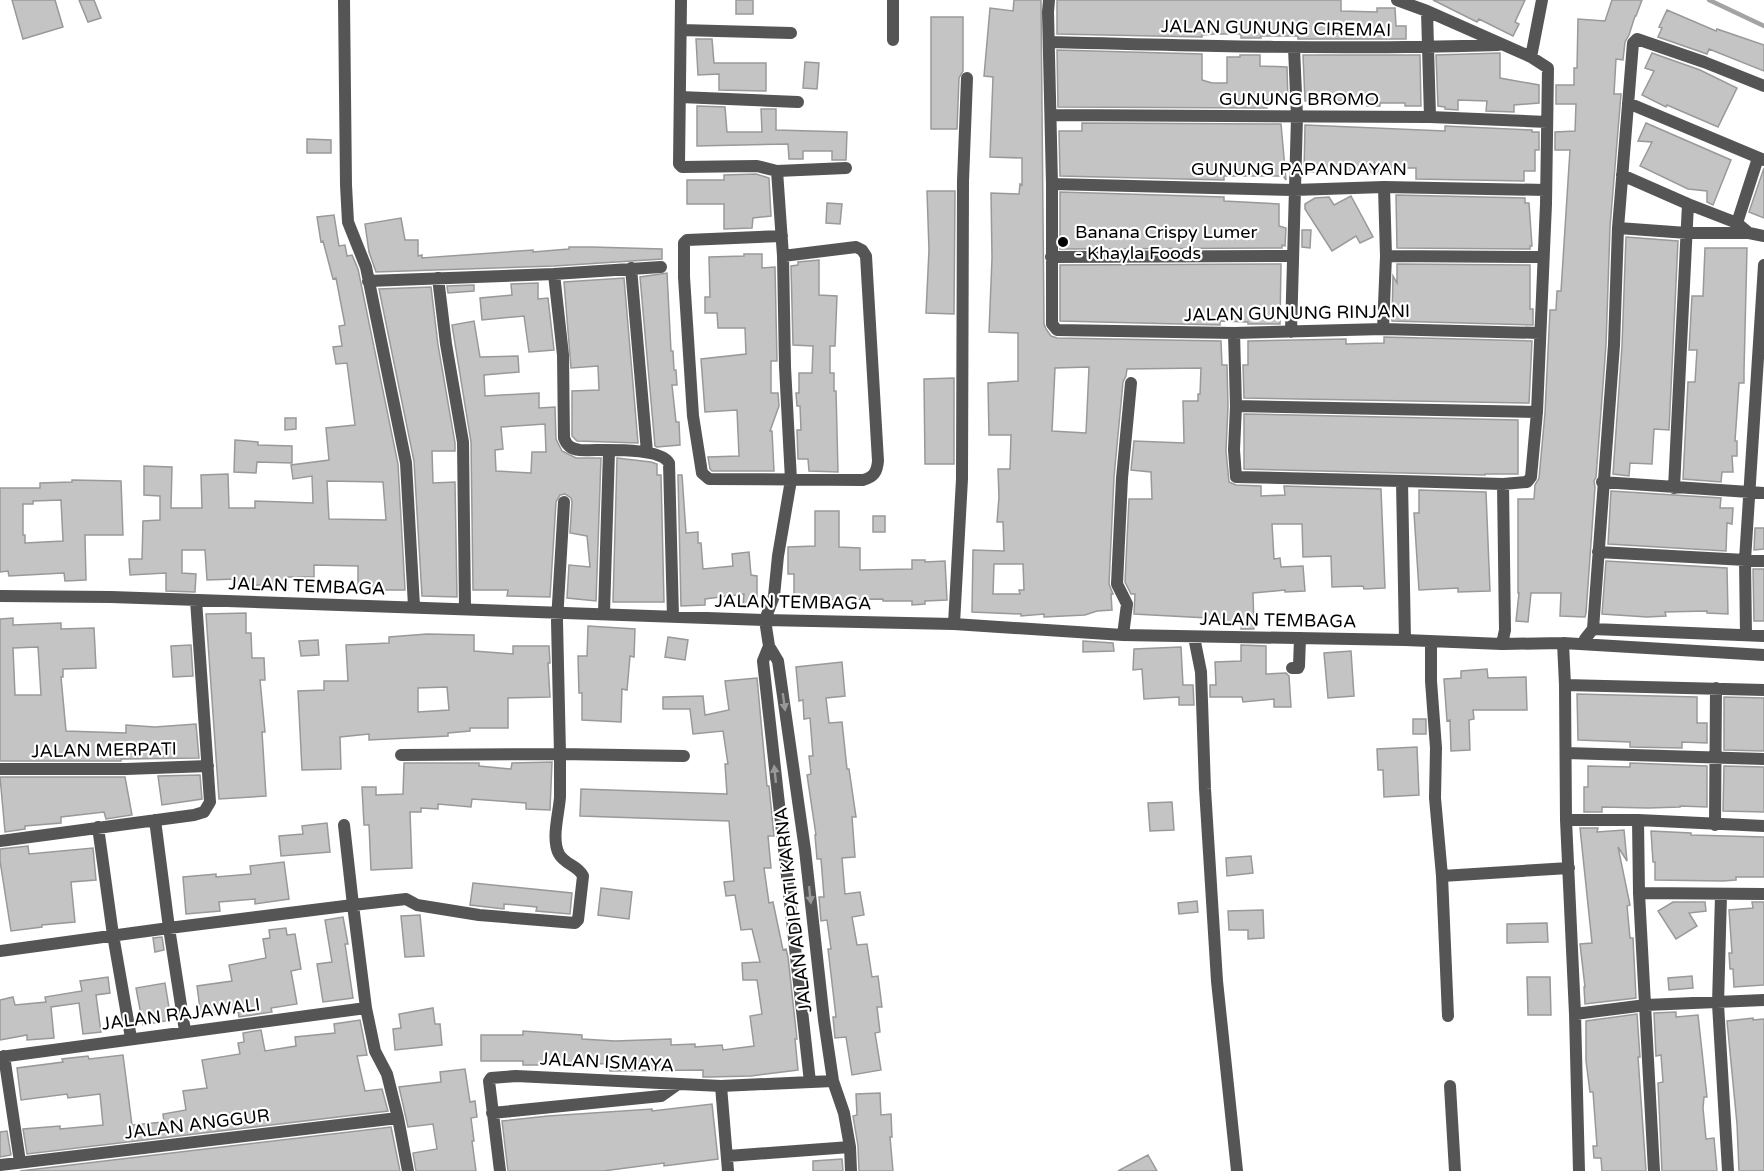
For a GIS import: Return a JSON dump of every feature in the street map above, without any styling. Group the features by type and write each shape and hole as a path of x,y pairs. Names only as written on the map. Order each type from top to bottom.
{"street":[{"path":"344,0 348,222 361,254 368,281 406,463 414,606"},
{"path":"681,0 680,166 757,166 777,171 846,168"},
{"path":"893,0 893,40"},
{"path":"1049,0 1051,257 1292,256"},
{"path":"1234,333 1236,406 1234,458 1235,475 1238,478 1503,483 1527,482 1530,479 1537,412 1546,189 1548,68 1531,57 1397,0"},
{"path":"1531,57 1542,0"},
{"path":"1427,11 1430,117"},
{"path":"681,30 791,33"},
{"path":"1585,644 1585,639 1593,629 1616,310 1618,228 1633,43 1637,39 1764,86"},
{"name":"JALAN GUNUNG CIREMAI","path":"1050,42 1294,48 1427,48 1502,45"},
{"path":"1291,332 1297,117 1294,48"},
{"path":"954,624 962,479 963,181 967,78"},
{"path":"680,98 798,102"},
{"path":"1628,103 1761,159 1737,223"},
{"name":"GUNUNG BROMO","path":"1051,115 1430,117 1547,122"},
{"path":"767,635 791,480 785,367 783,256 777,171"},
{"path":"1622,175 1737,223 1749,233"},
{"name":"GUNUNG PAPANDAYAN","path":"1052,184 1294,190 1384,187 1546,189"},
{"path":"1383,329 1386,256 1384,187"},
{"path":"1674,488 1688,204"},
{"path":"1618,228 1687,233 1749,233 1764,236"},
{"path":"782,236 687,240 683,248 693,416 702,473 709,479 863,480 871,478 877,471 878,461 866,256 856,247 783,256"},
{"path":"1386,256 1543,257"},
{"name":"JALAN GUNUNG RINJANI","path":"1051,257 1052,324 1057,330 1234,333 1383,329 1540,333"},
{"path":"1746,635 1745,560 1764,265"},
{"path":"368,281 554,274 661,267"},
{"path":"631,268 647,452"},
{"path":"554,274 563,355 564,438 566,443 574,450 647,452 662,456 669,463 673,617"},
{"path":"438,278 446,344 463,442 465,608"},
{"path":"1123,635 1127,604 1117,584 1122,478 1131,383"},
{"path":"1236,406 1537,412"},
{"path":"604,613 609,451"},
{"path":"1402,481 1405,640"},
{"path":"1602,482 1764,493"},
{"path":"1502,645 1505,630 1503,483"},
{"path":"0,951 406,898 417,906 479,915 575,922 578,920 583,876 580,870 564,861 558,852 556,842 560,797 557,617 564,502"},
{"path":"1598,552 1764,561"},
{"name":"JALAN TEMBAGA","path":"0,596 414,606 465,608 557,617 604,613 673,617 767,635 954,624 1123,635 1194,637 1300,646 1405,640 1502,645 1563,643 1764,655"},
{"path":"0,841 204,812 210,802 196,600"},
{"path":"1593,629 1764,636"},
{"name":"JALAN ADIPATI KARNA","path":"767,635 778,661 805,850 824,1020 833,1081 844,1113 850,1147 851,1171"},
{"name":"JALAN ADIPATI KARNA","path":"767,635 763,661 810,1082"},
{"path":"1194,637 1201,672 1216,958 1237,1171"},
{"path":"1431,642 1431,681 1436,748 1435,798 1442,876 1448,1016"},
{"path":"1563,643 1566,820 1575,1014 1579,1171"},
{"path":"1292,668 1299,667 1300,646"},
{"path":"1565,680 1764,690"},
{"path":"1715,825 1716,688"},
{"path":"1566,753 1764,759"},
{"path":"401,755 684,756"},
{"name":"JALAN MERPATI","path":"0,770 208,766"},
{"path":"155,820 185,1031"},
{"path":"1566,820 1638,820 1764,826"},
{"path":"1638,820 1639,893 1654,1171"},
{"path":"344,825 366,1008 375,1051 387,1074 408,1171"},
{"path":"98,827 113,935 131,1038"},
{"path":"783,852 805,850"},
{"path":"1442,876 1569,868"},
{"path":"1639,893 1764,894"},
{"path":"1721,895 1718,1004 1728,1171"},
{"path":"1575,1014 1646,1005 1718,1004 1764,1000"},
{"name":"JALAN RAJAWALI","path":"2,1056 366,1008"},
{"path":"804,1022 824,1020"},
{"path":"2,1056 20,1162"},
{"name":"JALAN ISMAYA","path":"492,1113 489,1081 491,1078 516,1076 721,1086 833,1081"},
{"path":"500,1171 492,1113 661,1096 678,1084"},
{"path":"721,1086 728,1171"},
{"path":"1450,1086 1455,1171"},
{"name":"JALAN ANGGUR","path":"0,1166 398,1118"},
{"path":"728,1156 850,1147"}],"building":[{"path":"12,0 55,0 63,27 23,39"},
{"path":"79,0 94,0 101,18 88,22"},
{"path":"736,0 753,0 753,14 736,14"},
{"path":"1014,0 1041,0 1044,324 1046,329 1051,336 1057,338 1221,341 1222,365 1227,365 1226,451 1229,482 1236,485 1261,486 1261,496 1285,495 1284,486 1381,489 1385,588 1332,587 1331,556 1303,557 1302,524 1272,524 1274,559 1280,558 1281,567 1303,566 1305,591 1253,593 1254,629 1241,629 1242,623 1226,623 1226,619 1134,614 1135,594 1131,594 1125,582 1129,499 1152,499 1151,472 1131,470 1134,441 1184,443 1183,401 1198,401 1201,368 1127,369 1123,382 1114,477 1109,584 1113,594 1111,594 1112,610 1085,615 1044,617 1044,614 1021,616 1021,614 972,612 973,550 1004,551 1003,522 997,522 998,469 1010,469 1011,435 989,435 988,383 1018,381 1018,333 989,332 992,258 991,193 1019,194 1020,184 1022,185 1022,158 990,157 993,77 984,76 990,8 1013,11","holes":["1089,367 1086,433 1052,431 1055,368","994,564 1023,564 1024,590 1019,590 1020,594 993,594"]},
{"path":"1057,0 1341,0 1341,11 1377,12 1377,8 1395,8 1396,26 1406,26 1406,39 1298,39 1298,36 1241,38 1241,34 1214,34 1202,35 1202,37 1057,34"},
{"path":"1433,0 1525,0 1515,22 1519,24 1513,36 1479,19 1477,22"},
{"path":"1612,0 1642,0 1625,42 1623,60 1616,59 1614,94 1621,94 1610,227 1606,345 1594,481 1586,613 1585,617 1560,616 1561,593 1531,593 1528,622 1516,621 1519,593 1518,499 1534,499 1535,485 1539,478 1550,310 1556,310 1557,291 1561,291 1570,150 1555,150 1555,132 1575,131 1576,104 1556,104 1556,85 1574,85 1574,68 1577,68 1578,19 1605,21"},
{"path":"1667,10 1716,31 1717,29 1764,45 1764,71 1709,49 1707,54 1658,37 1662,28 1659,27"},
{"path":"931,17 963,17 963,71 959,78 957,129 931,129"},
{"path":"696,39 712,39 714,63 766,63 766,91 719,90 719,74 698,75"},
{"path":"1057,50 1202,54 1202,80 1212,83 1227,83 1227,57 1260,55 1260,66 1287,67 1288,101 1267,101 1267,108 1058,107"},
{"path":"1500,53 1500,78 1539,85 1539,103 1514,105 1514,112 1486,111 1487,101 1458,100 1458,110 1438,106 1436,55"},
{"path":"1652,53 1700,70 1737,88 1718,127 1642,95 1654,71 1645,68"},
{"path":"1303,55 1420,55 1421,106 1405,106 1405,103 1380,103 1380,106 1367,106 1367,101 1305,101"},
{"path":"805,62 819,63 817,89 803,88"},
{"path":"697,106 725,107 727,132 762,132 761,109 776,109 776,130 847,132 846,160 832,160 832,151 803,151 803,159 789,159 788,144 697,146"},
{"path":"1082,123 1281,124 1286,180 1280,171 1280,176 1224,176 1224,180 1060,176 1059,131 1082,131"},
{"path":"1646,123 1731,160 1713,205 1707,202 1707,191 1688,189 1640,166 1652,142 1638,141"},
{"path":"1305,125 1445,131 1445,126 1532,130 1532,132 1539,132 1539,150 1535,150 1535,171 1524,171 1524,181 1416,179 1416,168 1392,168 1392,173 1304,172"},
{"path":"307,139 331,140 331,153 307,153"},
{"path":"1764,168 1764,218 1749,212"},
{"path":"756,174 769,178 771,216 753,218 752,228 724,229 724,204 687,204 687,180 724,180 724,175"},
{"path":"927,191 955,191 954,314 926,313 929,250"},
{"path":"1060,192 1224,197 1224,201 1279,204 1279,226 1286,228 1285,246 1282,245 1282,248 1060,249"},
{"path":"1396,195 1525,198 1525,203 1529,203 1532,246 1530,249 1397,248"},
{"path":"1351,196 1373,237 1360,243 1356,236 1332,251 1305,209 1305,204 1315,198 1329,197 1334,205"},
{"path":"827,203 842,204 840,224 826,223"},
{"path":"334,215 339,246 345,245 347,256 352,255 358,269 398,464 405,590 358,590 358,566 314,565 314,577 287,577 288,588 274,588 274,585 236,585 236,579 207,580 205,550 182,550 182,573 196,574 195,592 166,591 166,573 130,575 129,559 142,559 143,521 160,520 160,496 144,495 144,466 172,467 171,508 202,508 201,475 228,474 229,508 255,508 255,501 313,503 312,476 293,479 291,465 329,460 326,428 355,425 347,363 336,364 333,347 342,346 339,326 345,325 336,278 333,279 323,241 321,242 317,217","holes":["327,481 383,482 386,520 329,519"]},
{"path":"401,218 405,240 418,240 418,256 422,255 422,258 592,247 662,249 662,259 554,266 376,272 369,252 365,224"},
{"path":"1302,230 1311,230 1310,248 1302,247"},
{"path":"1626,237 1678,241 1669,430 1654,429 1652,464 1630,463 1629,476 1613,474 1622,346"},
{"path":"1705,248 1747,248 1744,383 1739,383 1735,441 1737,441 1737,456 1732,456 1733,472 1722,472 1721,482 1683,479 1688,382 1695,382 1697,350 1689,350 1692,296 1703,296"},
{"path":"744,254 762,254 762,268 775,267 777,361 771,361 771,393 778,393 779,406 770,431 772,431 774,471 712,471 708,457 739,456 737,410 705,412 701,359 746,354 745,328 718,328 717,313 705,313 705,297 710,297 709,257 744,256"},
{"path":"819,260 819,295 837,296 835,346 830,346 830,373 834,373 834,391 836,391 838,472 809,471 808,459 798,459 797,430 801,430 800,406 797,406 796,393 799,393 799,373 812,373 813,346 793,345 791,266 798,265 798,262"},
{"path":"1281,264 1280,324 1220,321 1220,325 1060,321 1060,265"},
{"path":"1397,264 1530,265 1530,309 1533,309 1533,325 1392,321 1393,276 1397,283"},
{"path":"667,273 671,351 673,351 677,385 672,385 676,422 679,422 680,445 657,447 655,446 640,277"},
{"path":"624,278 638,443 577,441 572,436 572,391 599,390 598,366 571,368 564,282"},
{"path":"538,283 538,299 548,298 554,350 529,352 524,316 482,320 480,298 512,295 511,284"},
{"path":"474,285 474,291 448,293 447,286"},
{"path":"431,287 438,345 455,443 455,451 432,451 433,483 455,482 457,597 422,596 414,461 379,289"},
{"path":"474,321 480,357 518,356 519,372 484,375 485,396 539,393 539,408 555,407 556,439 562,451 576,458 601,458 596,601 567,598 569,565 590,567 587,536 570,533 572,502 571,498 565,494 560,495 556,502 550,597 507,596 508,590 473,590 471,442 452,325","holes":["545,424 546,452 532,452 531,473 496,471 495,450 503,449 501,427"]},
{"path":"1384,337 1532,341 1529,403 1244,398 1243,365 1248,365 1248,341 1346,339 1346,344 1384,343"},
{"path":"954,378 954,464 925,464 924,379"},
{"path":"1244,414 1518,420 1518,474 1244,469"},
{"path":"285,418 296,418 296,429 285,430"},
{"path":"235,440 258,442 258,445 292,446 292,463 257,462 256,473 234,472"},
{"path":"617,458 657,464 657,475 661,475 664,602 613,602"},
{"path":"678,475 682,475 686,533 698,532 703,569 733,566 732,554 749,552 751,575 757,576 757,605 743,605 744,594 705,599 705,605 681,606"},
{"path":"72,480 121,481 123,535 85,535 86,580 65,581 64,573 9,576 8,571 0,572 0,488 40,488 40,483 72,482","holes":["61,500 63,541 25,543 23,504 33,504 33,501"]},
{"path":"1419,490 1486,492 1490,591 1458,592 1458,588 1419,590 1414,513 1419,513"},
{"path":"1611,491 1721,498 1720,508 1733,508 1732,524 1727,523 1726,551 1608,544"},
{"path":"815,511 839,511 839,547 860,548 860,570 912,569 912,560 945,561 947,600 925,601 925,604 912,605 912,601 883,601 883,599 794,600 794,574 788,574 788,547 815,546"},
{"path":"873,516 885,516 885,532 873,532"},
{"path":"1755,528 1764,528 1764,549 1754,550"},
{"path":"1606,561 1727,568 1728,614 1707,613 1707,611 1665,612 1666,616 1647,617 1602,614"},
{"path":"1753,569 1764,569 1764,621 1754,621"},
{"path":"246,613 246,633 251,633 252,658 264,658 265,680 260,680 265,732 262,732 266,796 219,799 206,614"},
{"path":"13,618 13,625 61,623 61,629 94,628 96,668 63,669 63,677 61,677 66,731 126,733 126,725 155,727 196,724 199,758 121,759 121,761 0,761 0,619","holes":["38,647 41,695 15,695 13,648"]},
{"path":"588,626 635,629 634,657 630,656 627,690 622,689 621,722 582,720 578,656 587,656"},
{"path":"427,634 474,635 474,651 513,654 513,646 549,646 550,697 508,698 508,728 470,728 470,731 448,733 448,736 369,740 369,734 340,737 341,769 302,770 298,691 324,690 324,681 348,681 346,645 389,643 389,637","holes":["447,687 449,710 418,712 418,688"]},
{"path":"668,637 688,640 685,660 665,657"},
{"path":"318,640 319,655 301,656 299,641"},
{"path":"1083,641 1113,643 1114,651 1083,652"},
{"path":"191,645 193,676 173,677 171,646"},
{"path":"1241,645 1266,646 1266,674 1286,673 1289,676 1291,707 1274,707 1274,699 1243,702 1242,697 1210,697 1210,685 1216,685 1215,662 1241,661"},
{"path":"1181,647 1183,685 1193,685 1194,705 1179,705 1179,697 1144,699 1142,669 1133,670 1134,649"},
{"path":"1351,651 1354,696 1328,698 1324,653"},
{"path":"842,662 845,696 826,698 829,723 842,722 847,769 849,769 856,817 852,817 855,857 842,858 845,894 860,892 864,915 852,917 857,945 867,944 872,977 878,976 882,1007 877,1007 880,1032 875,1033 881,1070 852,1075 846,1037 835,1038 833,1017 836,1017 828,949 831,949 827,920 821,921 819,897 824,897 821,859 817,859 816,835 807,775 811,774 809,756 813,756 810,718 804,719 803,700 799,701 796,667"},
{"path":"1487,669 1488,678 1526,677 1527,710 1473,710 1474,719 1469,720 1470,750 1451,751 1450,720 1447,721 1444,679 1461,678 1461,671"},
{"path":"757,678 774,836 768,836 771,868 764,868 769,903 773,902 783,950 786,949 788,957 798,1070 751,1076 703,1077 703,1070 610,1071 610,1064 539,1062 539,1065 523,1065 523,1061 481,1061 481,1035 523,1035 523,1031 582,1035 582,1039 615,1041 671,1039 671,1045 695,1044 695,1047 722,1045 723,1050 754,1046 750,1016 762,1014 757,980 743,980 742,963 760,962 752,929 741,930 735,895 726,896 724,882 734,881 729,821 580,816 581,789 727,794 725,764 728,764 723,731 693,734 690,709 663,709 663,697 703,696 705,715 729,710 725,681"},
{"path":"1577,694 1697,697 1697,723 1707,723 1707,743 1682,742 1682,748 1630,747 1630,742 1578,740"},
{"path":"1724,697 1764,698 1764,751 1724,750"},
{"path":"1413,719 1426,719 1426,734 1413,734"},
{"path":"1417,747 1419,795 1384,797 1383,770 1378,770 1377,749"},
{"path":"552,762 550,810 526,809 526,803 472,799 471,807 438,804 438,809 421,808 421,812 410,812 412,868 371,870 369,825 364,825 362,787 376,787 376,795 403,794 404,763 479,763 479,766 511,769 512,763"},
{"path":"1630,763 1707,766 1707,807 1602,807 1602,812 1584,812 1584,787 1588,787 1588,766 1630,767"},
{"path":"1724,766 1764,767 1764,812 1723,811"},
{"path":"200,775 202,799 162,805 158,776"},
{"path":"0,777 125,777 132,815 106,819 104,812 61,817 61,823 25,826 25,829 5,832"},
{"path":"1172,802 1174,830 1150,831 1148,803"},
{"path":"327,823 330,852 281,856 279,836 303,834 302,826"},
{"path":"1580,828 1598,828 1597,832 1624,830 1627,861 1618,847 1630,905 1627,906 1630,938 1633,938 1636,998 1585,1004 1580,944 1592,943"},
{"path":"1651,831 1691,833 1691,835 1764,837 1764,877 1736,877 1736,880 1723,881 1655,880"},
{"path":"28,846 29,854 93,848 96,880 71,882 75,922 11,931 0,849"},
{"path":"1251,856 1253,873 1227,876 1226,858"},
{"path":"284,862 289,899 255,904 255,899 219,902 220,911 186,914 183,877 251,874 250,866"},
{"path":"473,883 572,893 570,914 536,911 537,907 504,904 504,909 470,905"},
{"path":"601,888 632,892 629,919 598,915"},
{"path":"1197,901 1198,912 1179,914 1178,903"},
{"path":"1673,902 1705,902 1706,911 1689,913 1697,926 1676,939 1658,911"},
{"path":"1752,902 1764,902 1764,985 1734,987 1733,969 1730,969 1729,953 1732,953 1729,910 1753,908"},
{"path":"1263,910 1264,938 1248,939 1248,930 1229,930 1228,911"},
{"path":"420,915 424,956 405,957 401,916"},
{"path":"343,917 353,998 323,1002 317,964 332,962 325,920"},
{"path":"1547,923 1548,942 1507,943 1507,924"},
{"path":"286,928 287,935 295,934 301,969 291,971 297,1004 271,1008 272,1012 239,1017 238,1011 201,1016 197,986 232,981 229,965 266,958 263,939 270,938 269,930"},
{"path":"162,937 164,950 155,952 153,938"},
{"path":"1692,976 1693,988 1669,990 1668,978"},
{"path":"108,977 110,993 96,995 101,1032 83,1034 79,1003 51,1007 54,1038 27,1040 27,1035 0,1040 0,1000 13,997 15,1005 46,1002 45,997 82,991 80,981"},
{"path":"1527,977 1550,977 1551,1015 1528,1015"},
{"path":"165,983 171,1020 143,1025 136,988"},
{"path":"433,1008 435,1024 440,1024 442,1045 395,1050 393,1029 401,1028 399,1014"},
{"path":"1676,1012 1676,1017 1698,1015 1707,1097 1704,1097 1703,1108 1706,1139 1714,1138 1717,1171 1662,1171 1658,1083 1663,1082 1661,1055 1656,1056 1654,1013"},
{"path":"1637,1014 1646,1171 1602,1171 1601,1158 1594,1158 1593,1146 1597,1146 1593,1092 1590,1092 1586,1061 1586,1021"},
{"path":"1753,1018 1753,1020 1764,1019 1764,1171 1739,1171 1727,1021"},
{"path":"360,1020 367,1055 357,1056 365,1091 382,1089 388,1111 27,1154 23,1129 60,1126 60,1129 103,1125 100,1094 68,1098 67,1094 21,1100 17,1068 63,1062 62,1059 123,1055 132,1125 164,1122 163,1114 186,1110 183,1091 207,1088 202,1060 240,1054 238,1043 244,1042 243,1033 261,1030 265,1051 296,1046 295,1037 335,1033 334,1024"},
{"path":"465,1069 470,1102 475,1101 477,1117 471,1118 476,1171 416,1171 413,1153 437,1149 433,1124 408,1127 399,1087 441,1082 440,1072"},
{"path":"880,1093 881,1115 891,1114 892,1137 890,1137 893,1171 859,1171 853,1116 857,1115 856,1094"},
{"path":"712,1104 718,1159 603,1171 508,1171 502,1121 652,1109 652,1111"},
{"path":"391,1127 400,1171 20,1171"},
{"path":"7,1131 11,1155 0,1157 0,1132"},
{"path":"1148,1155 1157,1171 1118,1171"},
{"path":"842,1159 843,1171 813,1171 813,1161"}],"waterway":[{"path":"1709,0 1764,26"}],"place":[{"name":"Banana Crispy Lumer - Khayla Foods","path":"1063,242"}]}
